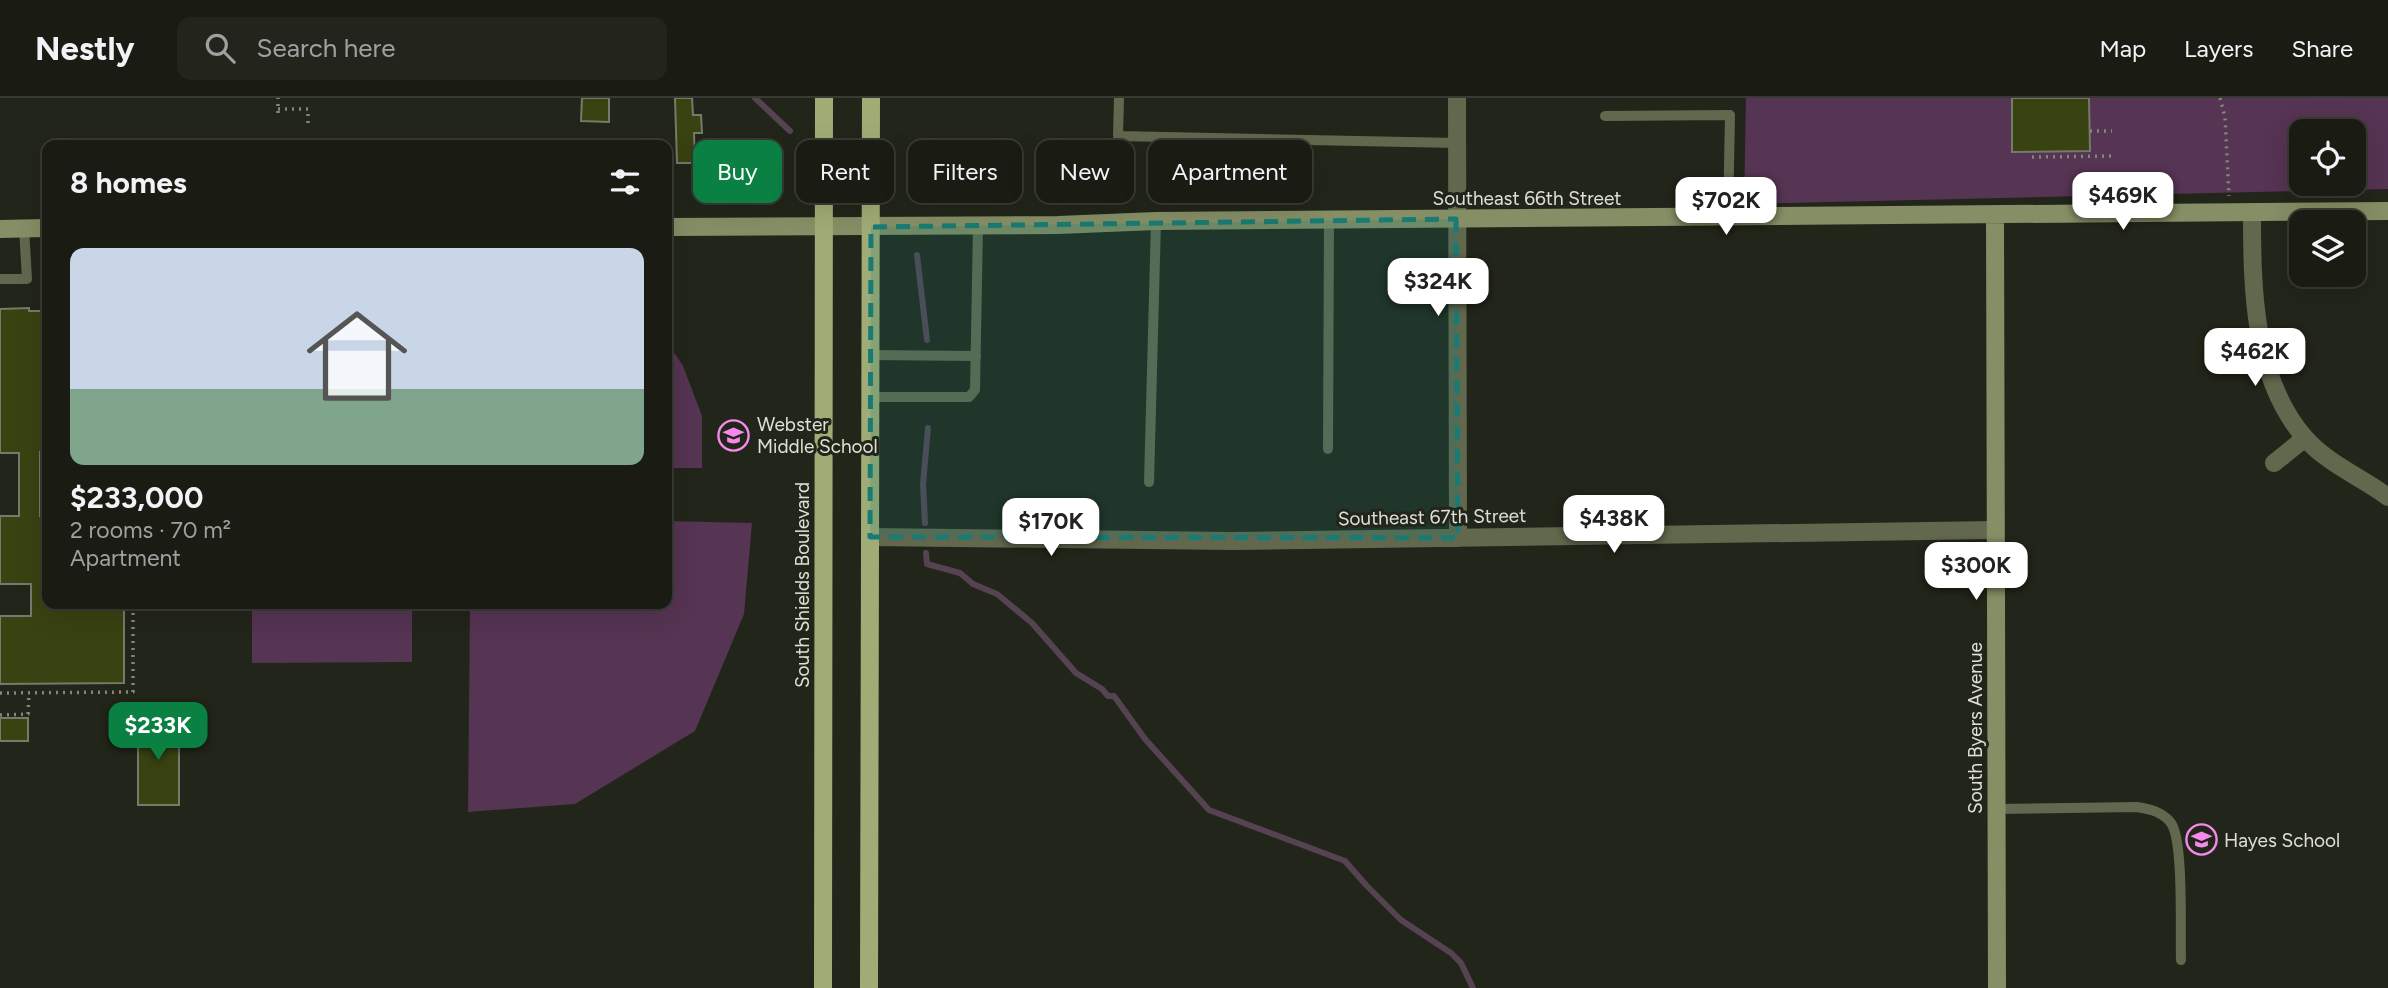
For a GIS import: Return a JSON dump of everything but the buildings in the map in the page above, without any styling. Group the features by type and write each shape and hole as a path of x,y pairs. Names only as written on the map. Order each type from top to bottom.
{"main road":[{"name":"South Shields Boulevard","path":"822,988 824,98"},
{"path":"869,988 871,98"}],"street":[{"path":"1457,98 1458,538"},
{"name":"Southeast 66th Street","path":"672,227 2388,211"},
{"path":"2252,212 2258,331 2278,398 2305,438 2329,460 2388,497"},
{"name":"South Byers Avenue","path":"1995,215 1997,988"},
{"path":"0,229 42,228"},
{"path":"2274,463 2305,438"},
{"name":"Southeast 67th Street","path":"870,537 1233,541 1995,530"}],"lane":[{"path":"1119,98 1118,136 1457,143"},
{"path":"1605,116 1730,116 1728,217"},
{"path":"1328,449 1329,220"},
{"path":"1150,482 1156,221"},
{"path":"870,397 969,397 975,390 978,226"},
{"path":"0,279 27,279 24,228"},
{"path":"870,355 976,356"},
{"path":"1996,809 2137,807 2153,810 2165,817 2172,824 2178,849 2180,960"}],"path":[{"path":"278,98 278,111 308,109 308,123"},
{"path":"2220,98 2225,117 2230,212"},
{"path":"2090,131 2112,131"},
{"path":"2032,157 2113,156"},
{"path":"0,694 134,692 132,609"},
{"path":"0,715 28,714 29,693"}],"highlighted area":[{"path":"1456,219 1458,538 870,537 871,227"}],"shaded area":[{"path":"1746,98 2388,98 2388,189 2366,190 2366,119 2289,119 2289,191 1744,204"},
{"path":"672,350 683,366 702,416 702,468 672,468"},
{"path":"672,521 752,523 744,614 695,731 575,804 468,812 470,609 672,609"},
{"path":"252,609 412,609 412,662 252,663"}],"waterway":[{"path":"755,98 790,131"},
{"path":"917,255 927,340"},
{"path":"925,523 923,484 928,428"},
{"path":"926,553 927,564 960,573 973,584 997,594 1032,623 1076,673 1102,689 1108,696 1114,696 1145,739 1209,810 1345,861 1401,920 1451,953 1461,963 1473,988"}],"place":[{"name":"Webster Middle School","path":"734,435"},
{"name":"Hayes School","path":"2201,840"}]}
